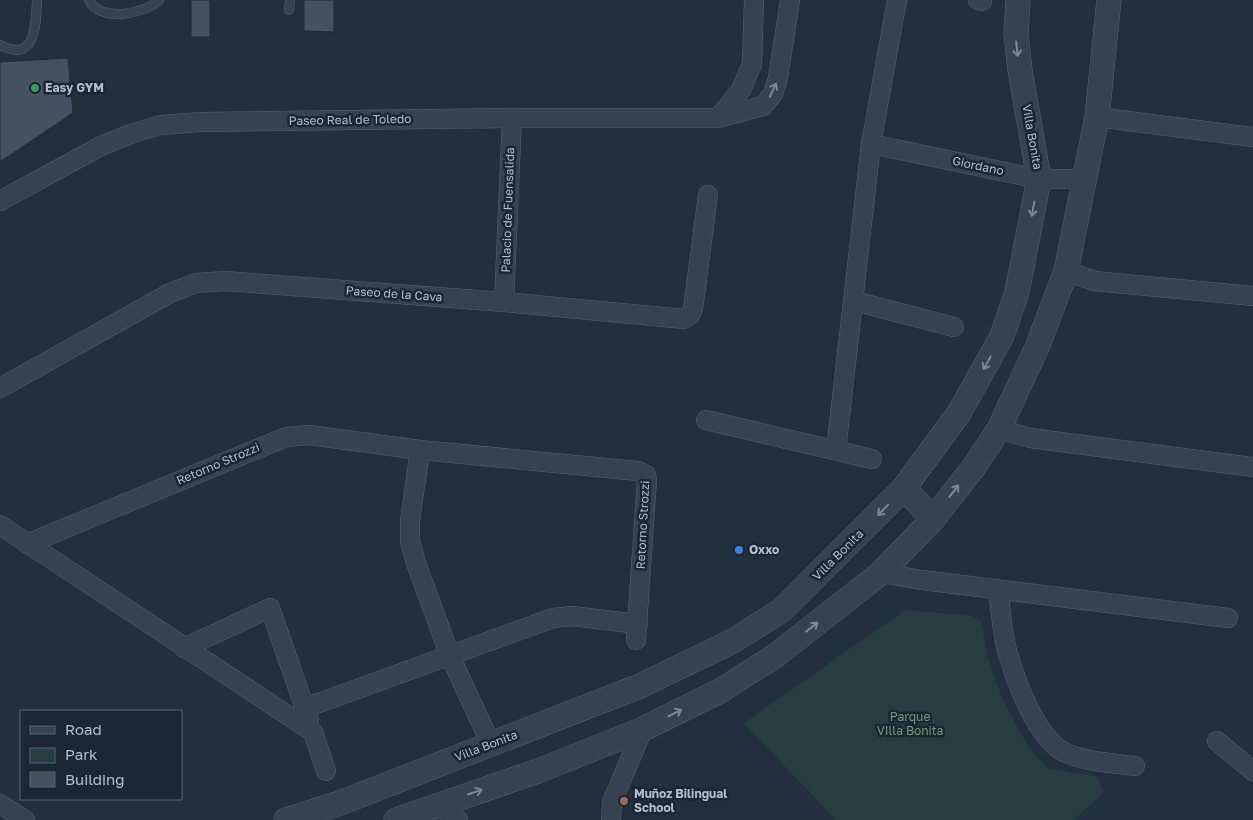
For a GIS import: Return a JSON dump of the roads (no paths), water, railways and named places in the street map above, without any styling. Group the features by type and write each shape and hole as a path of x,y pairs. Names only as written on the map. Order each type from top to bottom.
{"street":[{"path":"718,118 742,90 752,64 754,0"},
{"name":"Paseo Real de Toledo","path":"0,201 102,146 161,125 201,122 512,118 718,118 763,106 773,94 778,78 790,0"},
{"path":"836,450 872,144 897,0"},
{"name":"Villa Bonita","path":"286,820 339,811 491,744 640,686 733,641 782,610 904,488 959,413 1002,336 1017,292 1039,179 1020,70 1016,34 1018,0"},
{"path":"396,820 538,771 643,729 720,691 774,656 881,573 933,519 974,467 999,429 1038,346 1066,271 1097,117 1109,0"},
{"path":"1097,117 1253,137"},
{"name":"Palacio de Fuensalida","path":"504,302 512,118"},
{"name":"Giordano","path":"872,144 1039,179 1086,179"},
{"name":"Paseo de la Cava","path":"0,388 170,293 196,284 225,281 504,302 684,319 690,315 693,309 708,195"},
{"path":"1066,271 1094,281 1253,296"},
{"path":"854,301 954,326"},
{"path":"706,420 872,459"},
{"path":"999,429 1030,438 1253,467"},
{"name":"Retorno Strozzi","path":"27,544 286,437 309,435 420,450 638,471 646,475 637,632 572,616 552,618 305,708"},
{"path":"420,450 410,521 410,541 416,563 450,656 491,744"},
{"path":"904,488 933,519"},
{"path":"0,525 313,732"},
{"path":"881,573 998,590 1228,618"},
{"path":"998,590 1008,653 1040,729 1052,744 1064,752 1081,758 1135,766"},
{"path":"184,648 270,608 326,771"},
{"path":"611,820 612,802 643,729"},
{"path":"1217,741 1253,771"},
{"path":"0,804 25,820"},
{"path":"438,805 458,820"}],"lane":[{"path":"0,45 8,49 19,50 31,41 36,27 36,0"},
{"path":"89,0 93,8 100,12 129,14 153,6 159,0"},
{"path":"289,10 290,0"}],"place":[{"name":"Easy GYM","path":"35,88"},
{"name":"Oxxo","path":"739,550"},
{"name":"Muñoz Bilingual School","path":"624,801"}],"park label":[{"name":"Parque VIlla Bonita","path":"910,724"}]}
